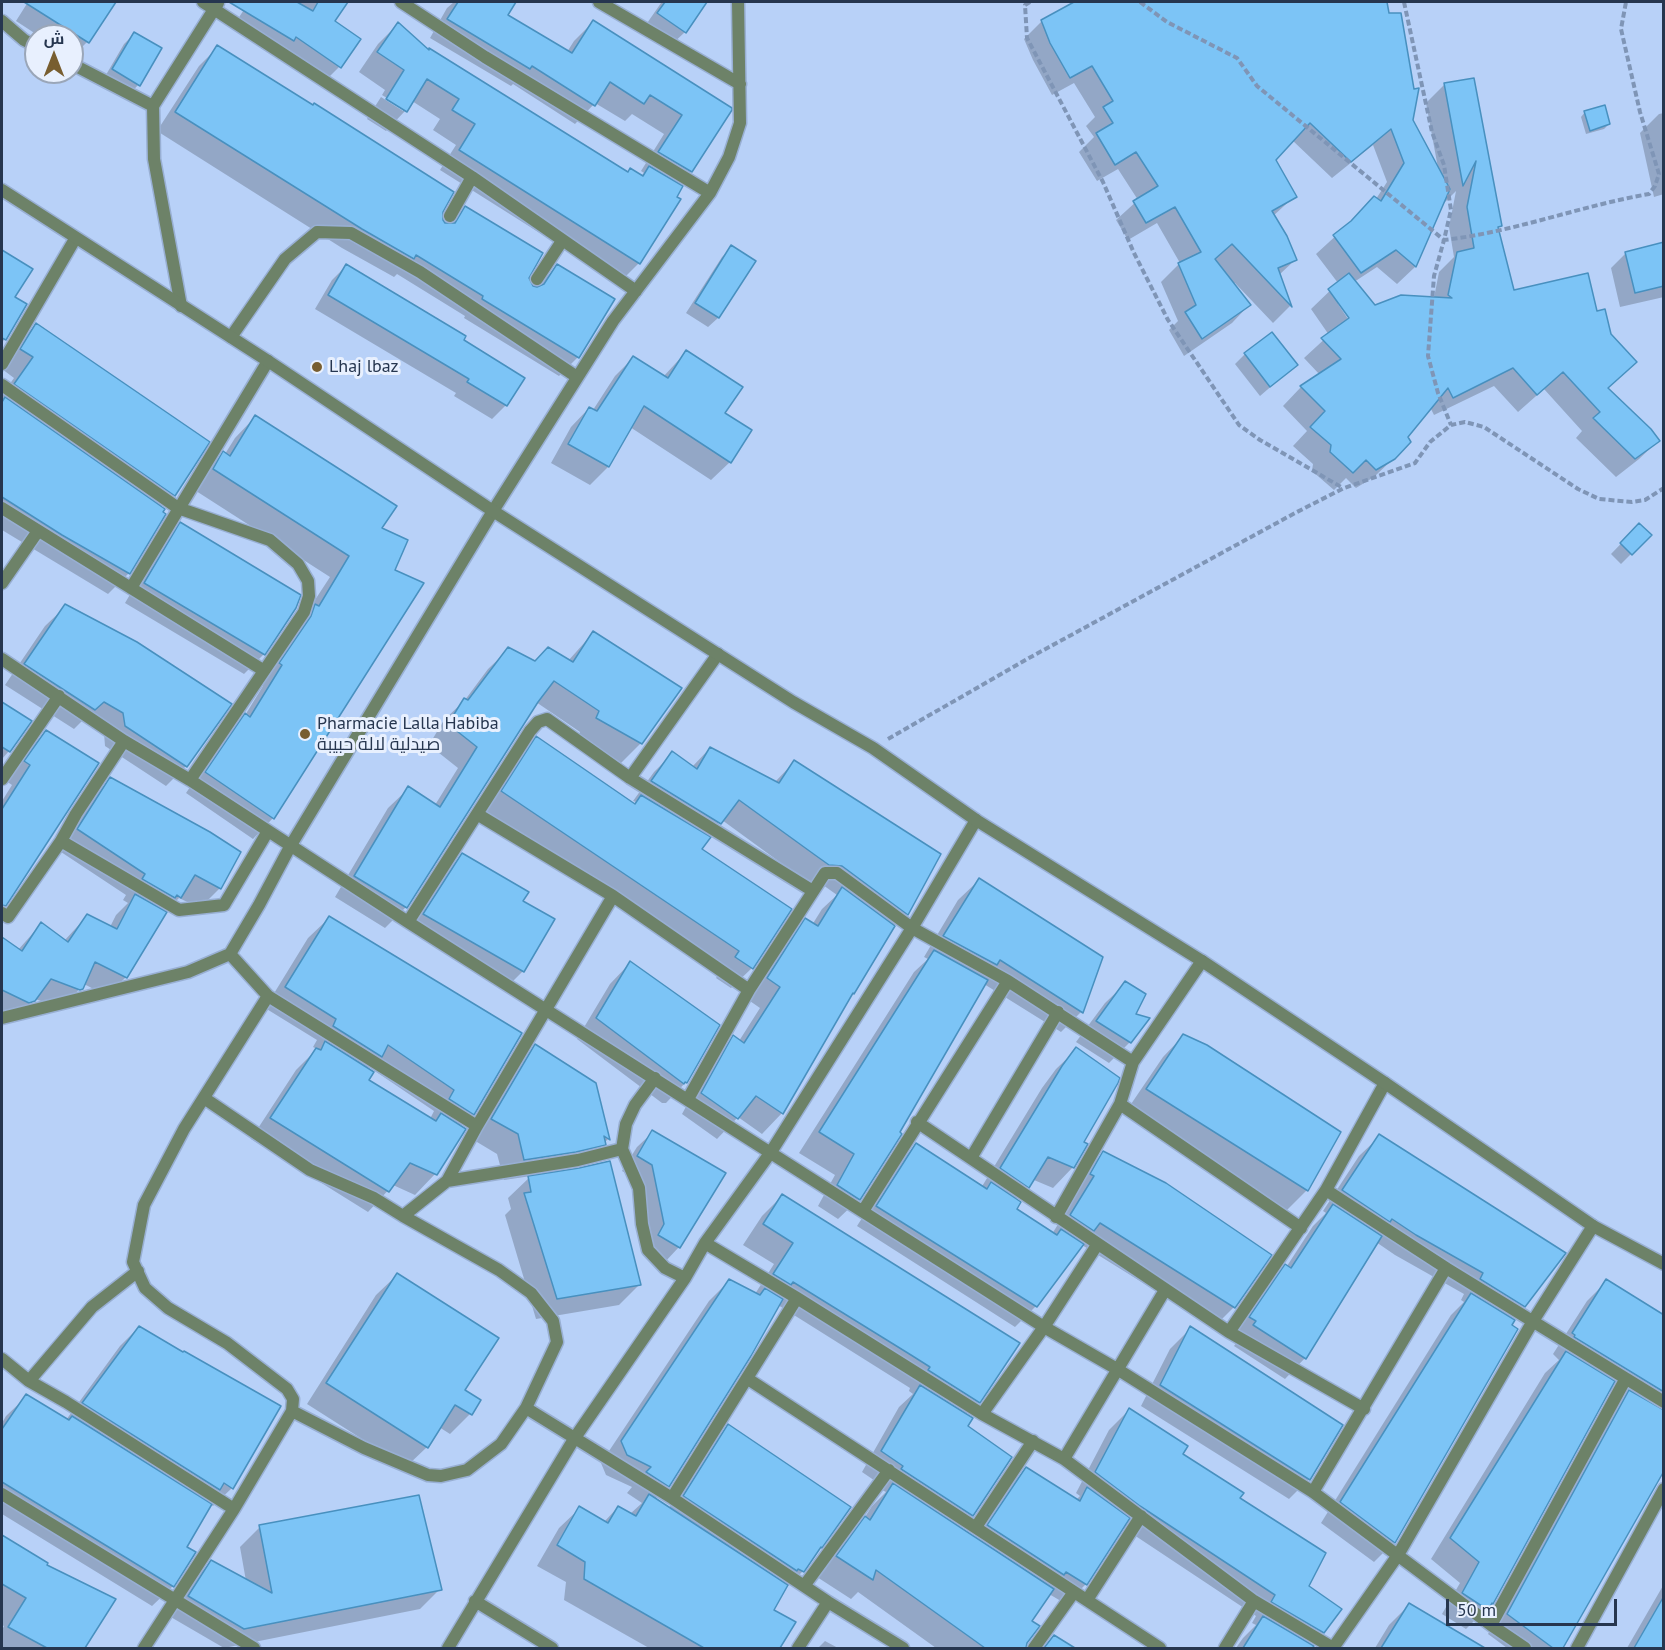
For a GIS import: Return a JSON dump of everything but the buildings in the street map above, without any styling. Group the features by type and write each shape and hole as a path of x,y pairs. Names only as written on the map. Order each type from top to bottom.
{"street":[{"path":"203,2 217,5 636,291"},
{"path":"401,2 485,57 710,193"},
{"path":"599,2 740,84"},
{"path":"2,1018 188,972 230,954 291,845 493,511 577,377 613,321 710,193 729,157 740,123 738,2"},
{"path":"181,306 154,159 153,106 217,5"},
{"path":"2,21 24,40"},
{"path":"84,70 153,106"},
{"path":"450,216 472,177"},
{"path":"2,190 268,361 493,511 793,702 873,748 976,820 1202,961 1593,1226 1664,1264"},
{"path":"231,337 285,259 317,231 351,233 420,272 577,377"},
{"path":"2,364 75,239"},
{"path":"537,279 562,241"},
{"path":"131,588 268,361"},
{"path":"2,385 178,508 270,540 298,564 308,580 309,596 304,612 190,780"},
{"path":"2,508 263,670"},
{"path":"2,583 38,531"},
{"path":"630,778 718,654"},
{"path":"2,659 124,741 190,780 408,922 1044,1327 1117,1369 1313,1492 1525,1648"},
{"path":"2,779 59,696"},
{"path":"408,922 530,731 538,722 547,719 630,778 813,891"},
{"path":"2,913 8,917 61,842 76,814 124,741"},
{"path":"477,813 613,896 749,990"},
{"path":"448,1648 574,1439 685,1278 705,1244 771,1152 912,928 976,820"},
{"path":"61,842 179,910 224,905 268,831"},
{"path":"688,1099 749,990 825,873 837,873 912,928 1008,981 1134,1062"},
{"path":"403,1216 447,1181 613,896"},
{"path":"230,954 268,996 477,1126"},
{"path":"1056,1217 1120,1104 1134,1062 1202,961"},
{"path":"863,1211 1008,981"},
{"path":"144,1648 234,1509 292,1411 293,1399 288,1389 227,1343 168,1308 146,1288 133,1262 144,1204 184,1129 268,996"},
{"path":"971,1158 1058,1012"},
{"path":"655,1078 635,1106 626,1124 622,1149 639,1188 642,1224 648,1250 665,1268 685,1278"},
{"path":"1229,1332 1326,1190 1385,1083"},
{"path":"204,1098 310,1170 374,1198 499,1270 531,1293 553,1321 557,1342 526,1408 501,1444 467,1470 441,1476 428,1475 364,1448 292,1411"},
{"path":"1120,1104 1301,1228"},
{"path":"917,1122 1229,1332 1364,1409"},
{"path":"447,1181 578,1160 622,1149"},
{"path":"1326,1190 1446,1268 1664,1402"},
{"path":"705,1244 797,1298 982,1414 1064,1459 1254,1601 1333,1648 1398,1555 1533,1321 1593,1226"},
{"path":"982,1414 1044,1327 1097,1245"},
{"path":"1313,1492 1446,1268"},
{"path":"29,1381 92,1307 138,1272"},
{"path":"1064,1459 1165,1290"},
{"path":"672,1498 797,1298"},
{"path":"2,1359 29,1381 75,1407 234,1509"},
{"path":"748,1379 1160,1648"},
{"path":"1491,1625 1625,1380"},
{"path":"526,1408 672,1498 828,1602 903,1648"},
{"path":"976,1527 1033,1441"},
{"path":"804,1586 889,1470"},
{"path":"1577,1648 1664,1489"},
{"path":"2,1494 254,1648"},
{"path":"1087,1600 1141,1516"},
{"path":"1034,1648 1074,1592"},
{"path":"475,1601 552,1648"},
{"path":"1225,1648 1254,1601"},
{"path":"798,1648 828,1602"}],"path":[{"path":"1030,2 1025,5 1027,38 1103,182 1134,253 1168,320 1239,425 1260,440 1344,488"},
{"path":"1140,2 1167,22 1237,58 1257,86 1444,240 1471,237 1608,202 1649,194 1659,174 1640,112 1621,29 1626,2"},
{"path":"1404,2 1432,132 1444,165 1450,210 1434,276 1428,356 1438,393 1451,425"},
{"path":"873,748 1039,653 1344,488 1415,463 1430,442 1451,425 1465,422 1484,427 1578,489 1599,499 1632,502 1645,500 1664,488"}],"place":[{"name":"Lhaj lbaz","path":"317,367"},
{"name":"Pharmacie Lalla Habiba صيدلية لالة حبيبة","path":"305,734"}]}
